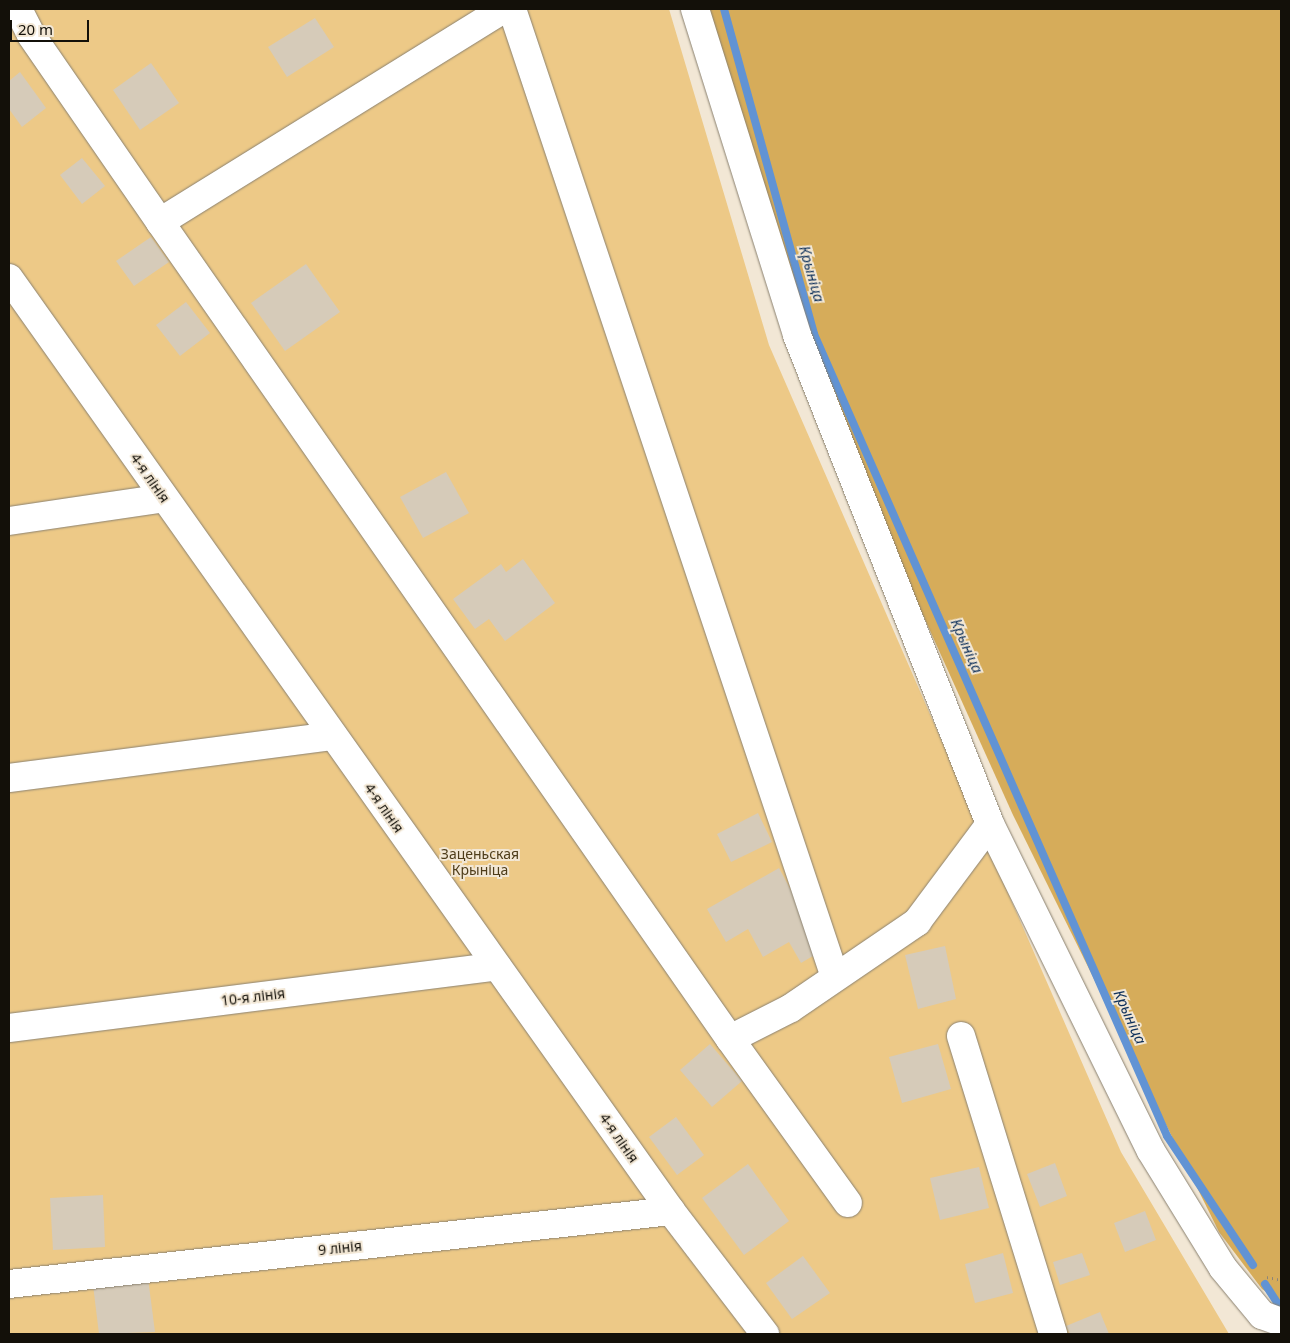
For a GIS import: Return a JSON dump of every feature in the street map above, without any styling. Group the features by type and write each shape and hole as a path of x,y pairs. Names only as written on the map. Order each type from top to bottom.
{"street":[{"path":"18,9 31,34 160,222 730,1039 848,1204"},
{"path":"160,222 504,9"},
{"path":"512,9 836,977"},
{"path":"695,9 797,335 990,824 1151,1151 1223,1268 1266,1324"},
{"name":"4-я лінія","path":"9,278 671,1211 765,1334"},
{"path":"9,521 164,498"},
{"path":"9,778 333,736"},
{"path":"730,1039 792,1008 917,922 990,824"},
{"name":"10-я лінія","path":"9,1028 497,966"},
{"path":"961,1036 1053,1334"},
{"name":"9 лінія","path":"9,1284 671,1211"}],"green space":[{"name":"Заценьская Крыніца","path":"9,9 669,9 769,345 1121,1152 1229,1334 9,1334"}],"shaded area":[{"path":"696,9 1281,9 1281,1302 1262,1289 1219,1232 1013,815 800,342"}],"building":[{"path":"315,18 334,47 287,77 268,47"},
{"path":"151,63 179,103 140,130 113,90"},
{"path":"20,72 46,108 22,127 9,109 9,81"},
{"path":"82,158 105,186 82,204 60,175"},
{"path":"151,237 169,262 134,286 116,261"},
{"path":"306,264 340,312 285,351 251,303"},
{"path":"186,302 210,333 180,356 156,325"},
{"path":"446,472 469,513 423,538 400,497"},
{"path":"523,559 555,603 505,641 489,619 475,629 453,599 501,564 506,572"},
{"path":"758,813 772,842 731,862 717,834"},
{"path":"779,868 823,950 801,963 789,942 763,957 748,929 726,942 707,909"},
{"path":"945,946 956,999 918,1009 905,955"},
{"path":"710,1044 742,1081 712,1107 680,1070"},
{"path":"938,1044 951,1089 902,1103 889,1057"},
{"path":"676,1117 704,1155 677,1175 649,1137"},
{"path":"1055,1163 1067,1196 1040,1207 1027,1174"},
{"path":"748,1164 789,1221 744,1255 702,1198"},
{"path":"979,1167 989,1208 940,1220 930,1178"},
{"path":"103,1195 105,1247 53,1250 50,1198"},
{"path":"1145,1211 1156,1240 1125,1252 1114,1223"},
{"path":"1003,1253 1013,1293 975,1303 965,1264"},
{"path":"1082,1253 1090,1275 1060,1285 1053,1262"},
{"path":"803,1256 830,1293 792,1319 766,1283"},
{"path":"148,1278 155,1332 99,1334 93,1285"},
{"path":"1100,1312 1109,1334 1070,1334 1066,1326"}],"waterway":[{"name":"Крыніца","path":"724,9 814,334 1167,1136 1253,1265"},
{"name":"Крыніца","path":"1265,1284 1281,1309"}]}
